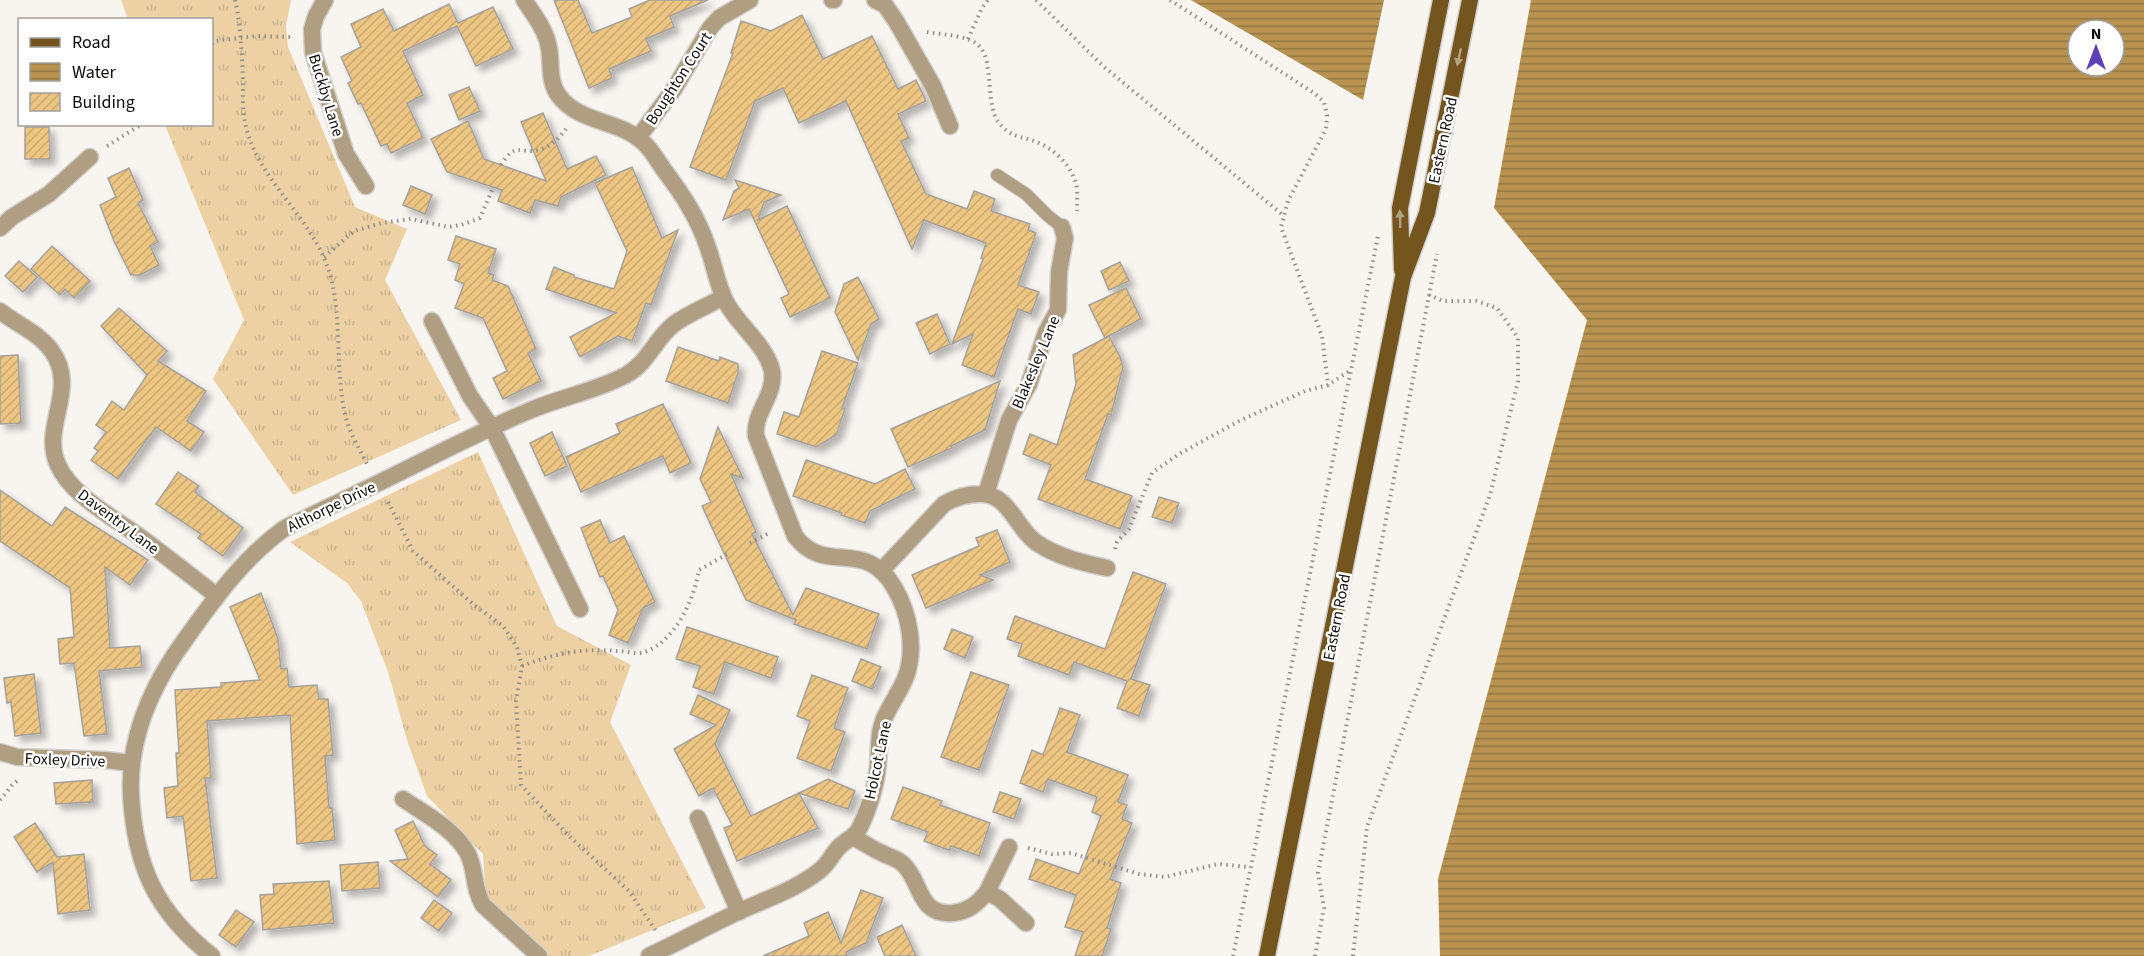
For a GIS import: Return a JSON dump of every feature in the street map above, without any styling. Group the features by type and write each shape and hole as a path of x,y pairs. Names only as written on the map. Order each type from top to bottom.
{"main road":[{"name":"Eastern Road","path":"1403,277 1400,208 1441,0"},
{"name":"Eastern Road","path":"1268,956 1403,277 1427,213 1470,0"}],"street":[{"name":"Buckby Lane","path":"325,0 316,16 312,38 313,52 345,154 366,186"},
{"path":"524,0 543,31 549,46 550,70 558,95 568,105 593,119 627,131 646,144 696,218 723,297 737,320 762,350 770,366 772,382 757,422 756,436 795,536 812,553 831,558 863,559 881,571 944,504 956,497 986,494 997,498 1007,507 1029,537 1038,544 1076,561 1107,568"},
{"name":"Boughton Court","path":"638,138 674,89 710,28 719,18 750,0"},
{"path":"875,0 885,5 898,25 933,86 950,126"},
{"path":"0,228 12,217 49,194 90,157"},
{"name":"Blakesley Lane","path":"986,494 1009,420 1029,384 1046,332 1058,310 1059,272 1065,238 1062,226"},
{"name":"Althorpe Drive","path":"212,956 182,931 171,918 147,877 134,830 130,779 131,763 143,712 152,692 169,661 217,596 243,564 283,529 545,404 593,389 626,375 644,361 674,324 723,297"},
{"name":"Daventry Lane","path":"0,311 26,328 51,350 56,361 63,394 52,433 52,444 63,476 92,502 217,596"},
{"path":"432,321 470,396 492,428 580,609"},
{"name":"Holcot Lane","path":"649,956 797,886 822,869 842,844 853,837 859,829 874,787 883,721 906,677 910,662 910,632 906,615 893,584 881,571"},
{"name":"Foxley Drive","path":"0,752 17,757 131,763"},
{"path":"403,799 447,830 459,842 468,855 478,897 483,905 539,956"},
{"path":"698,818 739,912"},
{"path":"853,837 906,866 923,900 929,907 946,913 970,909 987,892 1015,846"},
{"path":"987,892 1000,899 1026,923"}],"lane":[{"path":"997,175 1026,194 1062,226"}],"path":[{"path":"235,0 241,38 245,127 264,168 324,257 331,279 338,332 341,390 345,415 352,434 413,551 474,606 503,626 517,647 522,666 516,701 521,785 569,836 629,891 668,947"},
{"path":"968,39 988,0"},
{"path":"1036,0 1103,66 1284,216"},
{"path":"1170,0 1314,93 1324,102 1327,115 1326,129 1288,201 1281,227 1322,336 1328,385"},
{"path":"898,25 968,39 980,47 986,57 996,119 1006,131 1017,137 1049,147 1061,158 1076,184 1077,213 1062,226"},
{"path":"213,43 256,36 312,38"},
{"path":"501,165 508,153 521,149 538,150 556,141 579,111"},
{"path":"90,157 139,126"},
{"path":"324,257 354,231 382,223 411,219 449,226 461,225 480,218 493,188"},
{"path":"1233,956 1378,234"},
{"path":"1315,956 1324,908 1318,873 1429,295 1443,301 1476,301 1497,308 1518,338 1518,381 1490,495 1367,827 1353,956"},
{"path":"1107,568 1118,542 1129,529 1152,473 1179,454 1239,421 1305,391 1328,385 1352,370"},
{"path":"522,666 544,658 578,651 643,653 661,644 686,608 696,586 699,570 729,553"},
{"path":"1015,846 1052,854 1071,853 1139,874 1165,877 1218,864 1250,867"}],"green space":[{"path":"121,0 291,0 286,26 288,47 355,207 407,229 385,280 461,420 293,495 213,379 244,320 165,126 213,126 213,18 128,18"},
{"path":"478,452 557,626 631,665 610,722 706,908 589,956 549,956 486,896 483,854 427,796 407,740 388,672 361,601 347,583 290,542"}],"water":[{"path":"1191,0 1384,0 1363,100"},
{"path":"1531,0 2144,0 2144,956 1440,956 1438,879 1587,320 1494,208"}],"building":[{"path":"554,0 578,0 592,33 632,17 629,9 650,0 708,0 670,16 674,27 646,39 651,51 609,69 612,78 589,88"},
{"path":"449,4 458,23 493,7 513,49 476,66 457,26 403,51 423,95 407,103 423,138 391,153 387,144 381,146 361,103 358,104 348,83 352,81 341,57 361,47 351,24 383,9 394,31"},
{"path":"802,15 823,59 872,36 898,89 916,80 926,101 898,114 909,138 901,141 926,194 967,209 974,191 995,199 991,211 1030,224 1028,230 1036,233 1018,285 1039,292 1031,314 1018,309 994,377 962,365 973,334 952,344 983,259 981,258 986,243 924,220 912,249 846,101 799,123 783,88 755,101 726,180 690,167 733,53 731,53 741,21 771,31"},
{"path":"469,87 480,111 459,120 449,95"},
{"path":"543,113 567,169 596,156 606,175 561,197 558,206 535,200 530,213 498,201 502,190 447,172 431,139 468,121 484,159 546,181 521,122"},
{"path":"25,127 49,127 50,159 25,159"},
{"path":"632,167 662,238 678,230 651,305 646,303 632,341 618,336 580,357 570,337 616,313 546,289 554,267 574,277 614,289 627,251 595,183"},
{"path":"129,168 143,200 138,203 158,242 150,246 159,265 140,275 131,275 100,205 116,197 108,178"},
{"path":"735,180 781,195 764,202 758,220 787,206 830,298 790,317 781,298 789,294 749,209 723,220 734,191 739,188"},
{"path":"411,186 432,195 425,214 403,205"},
{"path":"456,236 496,249 488,273 494,275 492,280 508,286 536,349 528,353 541,381 503,399 493,378 507,371 483,318 455,308 464,284 455,280 460,264 448,260"},
{"path":"52,246 90,281 74,298 65,289 60,295 31,269"},
{"path":"19,261 37,277 23,292 5,276"},
{"path":"1120,262 1129,281 1109,290 1101,271"},
{"path":"858,277 879,319 871,324 858,360 835,312 844,284"},
{"path":"1126,288 1141,319 1105,338 1089,305"},
{"path":"119,308 167,351 158,361 206,391 187,421 204,432 191,451 156,427 118,479 91,460 98,451 94,448 106,432 96,425 112,401 124,410 147,375 101,326"},
{"path":"937,314 950,344 930,354 916,323"},
{"path":"1109,336 1123,367 1111,415 1108,414 1085,479 1132,496 1120,529 1038,499 1051,465 1023,454 1030,434 1057,445 1076,384 1073,355"},
{"path":"678,347 719,361 720,357 738,364 738,373 728,403 666,381"},
{"path":"822,351 858,363 842,408 845,409 836,435 816,447 777,434 784,412 799,417"},
{"path":"18,355 21,423 0,424 0,356"},
{"path":"1000,381 985,430 951,446 952,448 908,467 891,429"},
{"path":"663,404 691,463 670,473 663,456 581,492 566,457 620,433 616,424"},
{"path":"718,427 743,478 731,474 756,532 752,534 793,615 806,588 879,614 867,649 794,624 796,620 746,600 702,506 711,502 700,479"},
{"path":"552,432 567,466 545,476 530,443"},
{"path":"806,460 875,484 905,469 915,489 870,511 865,523 793,496"},
{"path":"178,472 199,486 195,492 243,528 223,556 198,538 201,534 156,504"},
{"path":"0,490 52,526 65,507 148,560 130,585 105,567 110,648 140,646 142,667 99,671 107,734 84,736 74,663 60,664 58,639 74,637 70,588 0,541"},
{"path":"1159,497 1179,503 1172,523 1152,517"},
{"path":"600,520 610,543 624,536 655,602 643,608 628,643 609,635 618,610 603,576 600,577 581,528"},
{"path":"997,530 1010,562 980,575 993,580 926,608 912,575 979,546 976,538"},
{"path":"1133,572 1166,584 1131,679 1150,685 1139,716 1117,708 1127,681 1074,662 1069,675 1018,656 1022,644 1007,639 1015,616 1105,649"},
{"path":"261,593 278,639 281,669 287,668 289,687 317,685 319,699 328,699 333,755 325,756 329,808 332,808 335,840 297,844 290,715 207,721 211,778 205,778 217,878 191,881 183,816 167,818 164,788 178,786 176,753 179,753 175,690 221,687 221,683 260,680 230,607"},
{"path":"687,627 778,657 771,678 725,662 714,694 693,687 700,666 676,659"},
{"path":"952,629 973,637 965,658 944,649"},
{"path":"861,659 881,667 872,689 852,681"},
{"path":"971,672 1009,685 979,770 941,757"},
{"path":"34,674 41,733 15,736 11,702 7,703 4,678"},
{"path":"812,675 848,688 834,728 845,732 831,771 797,758 810,721 797,716"},
{"path":"698,695 730,710 715,744 751,816 828,779 855,791 848,809 799,793 818,828 737,861 724,828 732,825 713,788 699,796 674,749 716,725 690,714"},
{"path":"1060,708 1080,715 1067,752 1128,775 1118,802 1127,805 1122,819 1132,823 1110,879 1121,883 1107,928 1111,929 1102,956 1075,956 1083,932 1065,927 1076,895 1029,879 1036,859 1079,874 1101,816 1092,812 1097,797 1048,779 1043,792 1020,783 1032,750 1043,755"},
{"path":"92,780 93,802 56,804 54,783"},
{"path":"903,787 942,801 940,805 990,823 979,856 951,846 949,850 924,841 928,832 891,819"},
{"path":"1000,792 1021,799 1014,819 993,812"},
{"path":"413,821 425,846 437,855 430,864 451,880 438,897 390,861 408,859 395,830"},
{"path":"35,823 57,857 84,854 90,910 58,914 53,862 37,872 14,837"},
{"path":"378,862 380,888 342,891 340,865"},
{"path":"329,881 334,923 263,930 260,895 274,894 273,884"},
{"path":"861,890 883,898 866,943 846,952 847,956 763,956 809,936 804,923 828,912 841,943"},
{"path":"434,900 452,913 439,931 421,918"},
{"path":"236,910 254,922 236,947 219,935"},
{"path":"902,925 916,956 885,956 877,937"}]}
